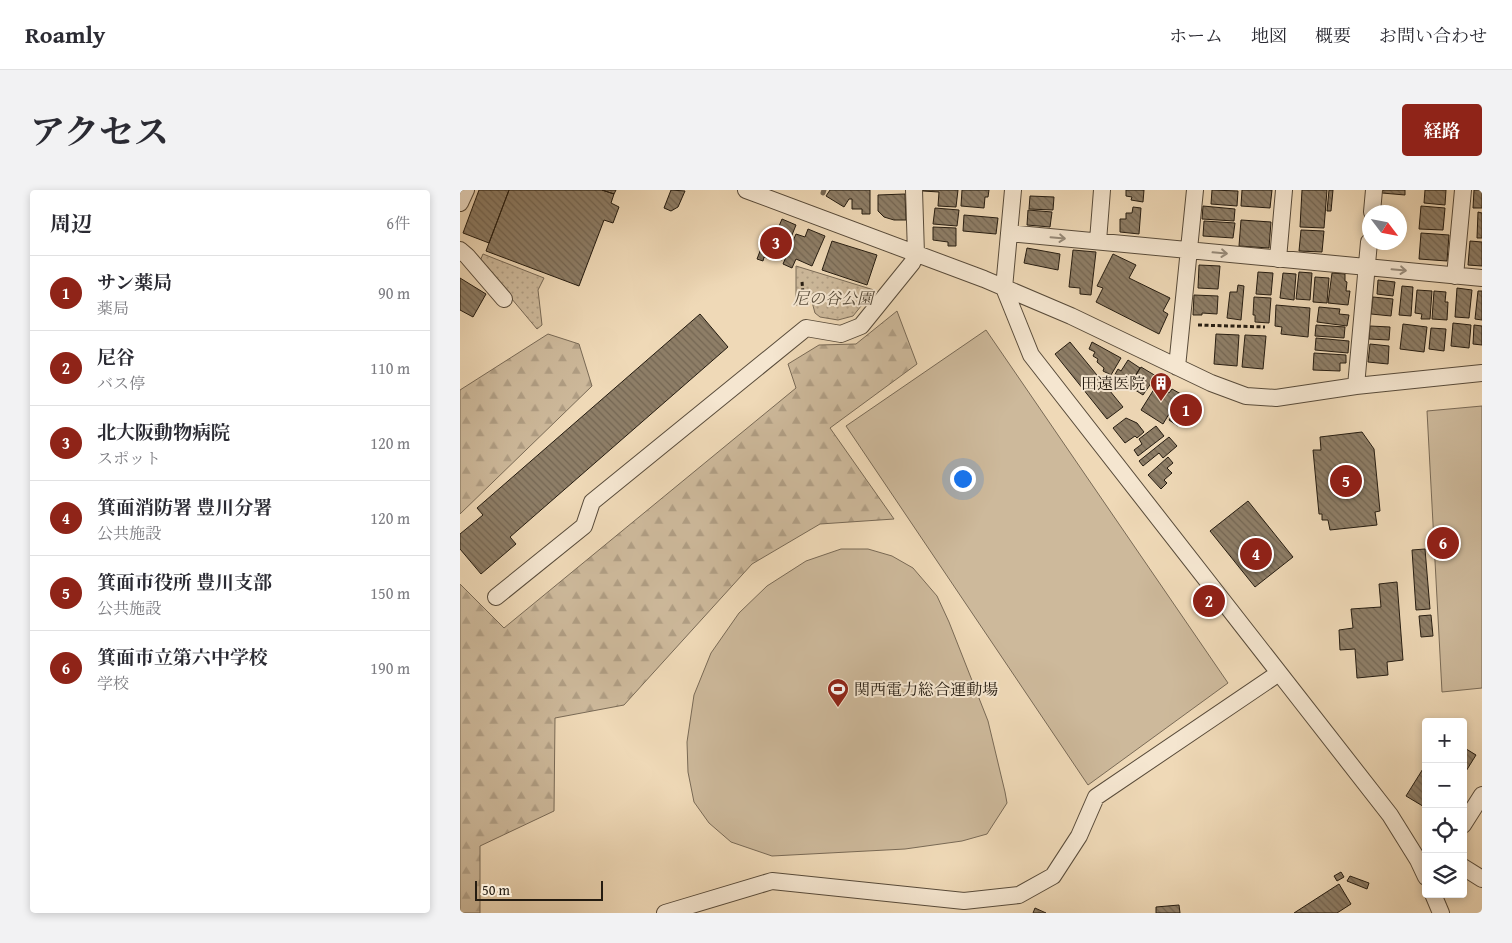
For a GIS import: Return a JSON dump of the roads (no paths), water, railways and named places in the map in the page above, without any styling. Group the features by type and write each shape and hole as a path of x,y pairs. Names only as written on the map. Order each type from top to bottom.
{"street":[{"path":"460,203 466,190"},
{"path":"747,190 1004,288 1071,316 1211,383 1246,396 1276,398 1356,386 1482,373"},
{"path":"496,597 584,526 592,502 806,328 841,334 861,326 912,263 916,254 914,190"},
{"path":"1013,190 1004,288 1032,355 1390,815 1422,868"},
{"path":"1098,242 1102,190"},
{"path":"1177,366 1195,190"},
{"path":"1278,258 1284,190"},
{"path":"1373,205 1374,190"},
{"path":"1455,276 1463,190"},
{"path":"1009,233 1482,278"},
{"path":"460,250 504,300"},
{"path":"1356,386 1369,250"},
{"path":"665,913 772,881 962,907 1019,895 1053,876 1079,836 1096,797 1279,673"},
{"path":"1467,819 1482,795"},
{"path":"1467,870 1482,879"},
{"path":"1435,898 1441,913"}],"place":[{"name":"北大阪動物病院","path":"776,243"},
{"name":"田遠医院","path":"1161,402"},
{"name":"サン薬局","path":"1186,410"},
{"name":"箕面市役所 豊川支部","path":"1346,481"},
{"name":"箕面市立第六中学校","path":"1443,543"},
{"name":"箕面消防署 豊川分署","path":"1256,554"},
{"name":"尼谷","path":"1209,601"},
{"name":"関西電力総合運動場","path":"838,708"}],"park label":[{"name":"尼の谷公園","path":"833,298"}]}
